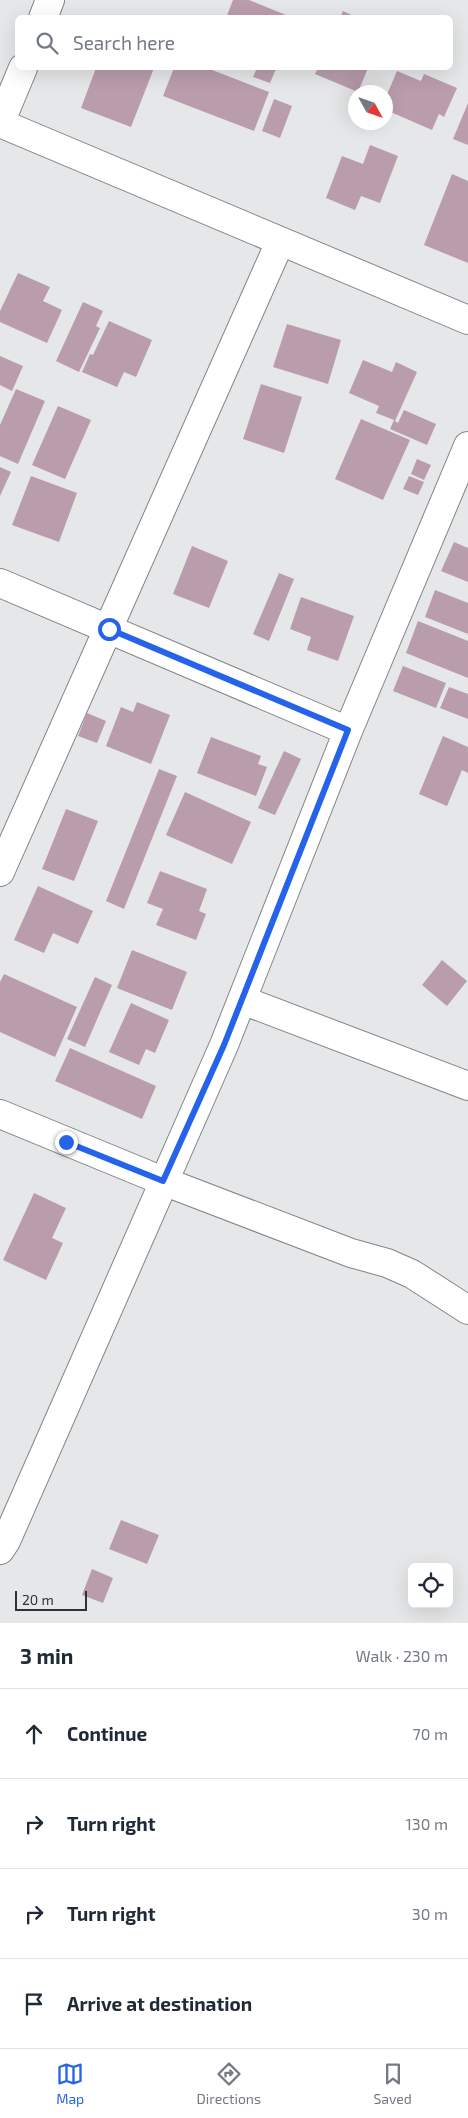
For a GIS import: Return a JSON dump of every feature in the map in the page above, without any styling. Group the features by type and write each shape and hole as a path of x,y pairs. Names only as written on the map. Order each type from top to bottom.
{"street":[{"path":"44,15 50,0"},
{"path":"22,70 0,123 468,320"},
{"path":"0,872 280,242"},
{"path":"0,1550 10,1532 224,1045 348,730 468,446"},
{"path":"0,583 348,730"},
{"path":"242,1000 468,1086"},
{"path":"0,1114 163,1181 350,1253 387,1263 412,1274 468,1310"}],"building":[{"path":"233,0 249,0 286,15 227,15"},
{"path":"343,11 352,15 341,15"},
{"path":"95,70 153,70 131,127 81,108"},
{"path":"173,70 212,70 269,92 254,131 163,96"},
{"path":"256,70 276,70 270,83 253,77"},
{"path":"317,70 367,70 361,85 348,85 348,88 315,74"},
{"path":"397,71 421,81 424,74 457,88 444,117 439,114 432,130 393,113 393,85 391,85"},
{"path":"274,99 292,106 280,138 262,131"},
{"path":"468,103 468,145 453,139"},
{"path":"370,145 398,156 380,203 361,196 355,210 326,198 342,156 363,164"},
{"path":"452,174 468,181 468,263 424,245"},
{"path":"18,273 50,287 43,301 62,310 47,343 0,322 0,311"},
{"path":"83,302 103,311 96,326 100,328 79,372 56,361"},
{"path":"109,321 152,340 136,377 124,372 117,387 82,372 90,354 93,355"},
{"path":"287,324 341,340 328,384 273,367"},
{"path":"0,356 23,366 12,391 0,385"},
{"path":"363,360 392,372 396,362 417,372 395,421 398,423 404,410 436,424 427,445 390,429 394,420 376,413 379,406 349,393"},
{"path":"261,384 302,397 284,453 243,439"},
{"path":"16,389 45,401 18,464 0,456 0,425"},
{"path":"58,406 91,420 65,479 32,465"},
{"path":"361,419 410,440 383,500 335,479"},
{"path":"417,459 431,465 424,480 411,474"},
{"path":"0,467 11,472 0,496"},
{"path":"31,476 77,493 59,542 12,525"},
{"path":"409,476 424,482 418,495 403,489"},
{"path":"454,542 468,548 468,582 441,571"},
{"path":"192,546 228,561 209,608 173,594"},
{"path":"279,573 294,579 269,641 253,634"},
{"path":"435,590 468,603 468,634 425,617"},
{"path":"301,597 354,616 338,661 307,650 311,637 290,629"},
{"path":"418,621 468,641 468,678 406,653"},
{"path":"403,666 446,683 436,708 393,691"},
{"path":"449,687 468,694 468,719 440,708"},
{"path":"137,702 170,715 151,764 106,746 121,707 133,712"},
{"path":"87,713 106,721 97,743 78,736"},
{"path":"443,736 468,747 468,773 462,770 447,806 419,794"},
{"path":"211,737 261,756 258,764 267,767 256,796 197,773"},
{"path":"284,751 301,759 275,815 258,808"},
{"path":"159,769 177,776 124,909 106,901"},
{"path":"185,792 251,822 232,864 166,835"},
{"path":"66,809 98,821 74,881 42,869"},
{"path":"160,871 207,889 199,911 206,914 196,940 156,925 163,909 147,903"},
{"path":"38,886 93,911 78,944 53,933 44,953 14,940"},
{"path":"132,950 187,972 172,1010 117,988"},
{"path":"442,960 467,981 447,1006 422,985"},
{"path":"4,974 77,1007 55,1057 0,1032 0,982"},
{"path":"95,977 112,985 85,1047 67,1039"},
{"path":"131,1003 169,1020 155,1053 146,1049 139,1065 109,1052"},
{"path":"70,1048 156,1086 142,1119 55,1081"},
{"path":"34,1193 66,1208 52,1238 63,1243 46,1280 3,1260"},
{"path":"121,1520 159,1535 147,1564 109,1549"},
{"path":"92,1569 113,1578 103,1603 82,1595"}],"route":[{"path":"66,1142 163,1181 224,1045 348,730 109,629"}]}
